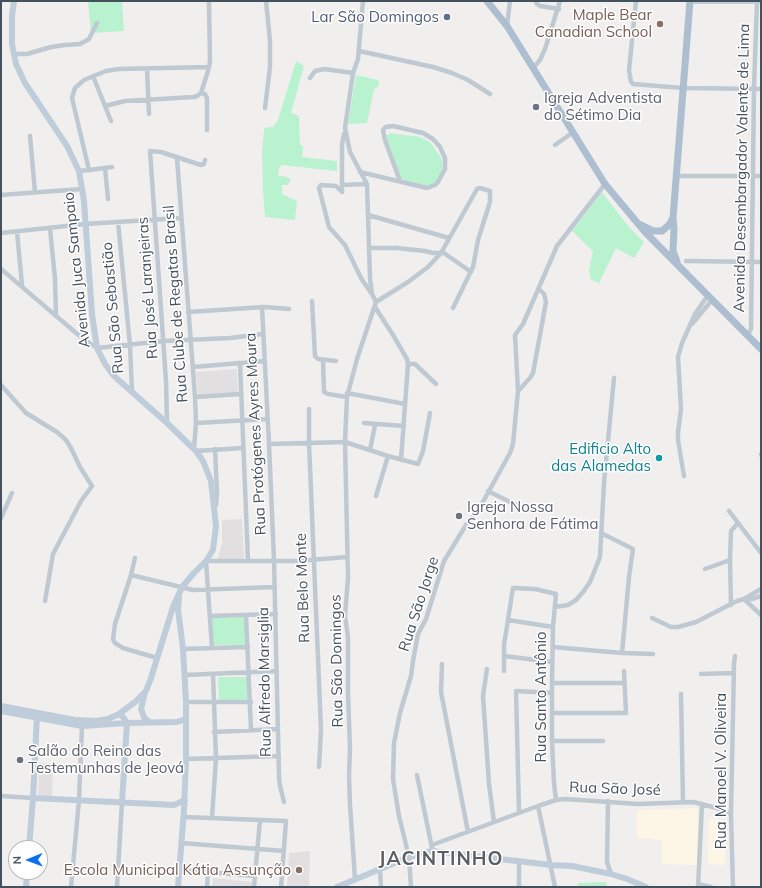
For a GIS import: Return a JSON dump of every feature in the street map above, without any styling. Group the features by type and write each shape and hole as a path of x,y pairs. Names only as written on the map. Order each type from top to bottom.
{"main road":[{"name":"Avenida Juca Sampaio","path":"1,711 83,721 96,721 119,714 135,702 146,691 158,658 167,624 180,590 194,572 206,561 213,550 215,544 216,526 211,481 203,461 195,450 167,422 109,370 97,348 92,314 82,189 79,171 67,146 20,74 13,54 12,44 12,16 14,1"},
{"path":"487,1 506,26 533,68 604,184 645,232 748,334 761,349"},
{"path":"678,264 673,251 673,218 690,1"},
{"path":"693,1 761,2"},
{"path":"638,223 653,231 662,231 669,225 673,218"},
{"path":"178,887 184,817 186,759 185,675 178,609 180,590"},
{"path":"167,624 174,622 180,626"},
{"path":"146,691 141,709 144,717 149,722"},
{"name":"Avenida Juca Sampaio","path":"1,706 82,726 177,722 186,719"},
{"path":"119,714 127,723 122,802"},
{"path":"30,840 37,716"},
{"path":"177,722 186,726"},
{"path":"33,798 174,804 185,800"},
{"path":"174,804 184,810"},
{"path":"338,887 347,885 355,879 432,848 519,861 572,866 611,874 646,887"}],"street":[{"path":"105,106 125,100 194,97 201,93 209,67 209,1"},
{"path":"265,108 270,67 270,28 266,1"},
{"path":"363,1 358,59 353,73 342,145 342,192 336,186 325,185 320,186 319,192 329,226 345,245 361,278 372,294"},
{"path":"506,26 510,1"},
{"path":"536,1 540,6 559,9"},
{"path":"533,68 540,60 545,49 559,9 560,1"},
{"path":"636,1 629,70 631,82 633,84 683,88 761,89"},
{"name":"Avenida Desembargador Valente de Lima","path":"748,334 751,329 753,262 754,88 757,1"},
{"path":"13,54 27,54 58,46 80,44 89,39 98,23"},
{"path":"359,51 432,66 452,72 490,94"},
{"path":"89,170 72,98 75,88 84,80 106,71 209,67"},
{"path":"147,69 149,114"},
{"path":"310,78 314,71 324,69 353,73"},
{"path":"93,76 111,121"},
{"path":"201,93 206,94 207,96 207,130"},
{"path":"360,172 427,188 432,187 438,182 446,163 440,147 433,139 423,133 389,126 384,129 383,134 400,181"},
{"path":"345,128 350,152 367,184 372,294 375,305 407,359 408,364 402,460"},
{"path":"555,145 572,133"},
{"path":"30,136 35,192"},
{"name":"Rua José Laranjeiras","path":"167,422 164,341 150,151 161,152 177,158"},
{"path":"177,158 203,163"},
{"name":"Rua Clube de Regatas Brasil","path":"177,158 195,396 195,450"},
{"path":"79,171 112,167"},
{"path":"105,168 108,199"},
{"path":"677,176 761,176"},
{"path":"342,185 367,184"},
{"name":"Rua São Jorge","path":"411,887 409,857 399,816 393,779 394,743 397,726 411,676 412,661 418,634 428,613 444,561 466,525 479,509 510,453 513,444 518,391 515,335 523,324 559,243 604,184"},
{"path":"375,305 428,267 440,253 477,189 480,188 488,190 490,194 490,202 471,272 453,308"},
{"path":"1,195 82,189"},
{"path":"368,216 449,238"},
{"path":"1,233 85,224 181,218"},
{"name":"Rua São Sebastião","path":"118,222 130,345 132,391"},
{"path":"50,228 55,279 56,316"},
{"path":"17,232 22,285"},
{"path":"369,248 397,248 444,253 471,272"},
{"path":"686,261 761,262"},
{"path":"1,269 22,285 82,338 97,348 164,341 230,338 263,334"},
{"path":"518,391 533,373 546,302 544,294 539,290"},
{"path":"684,476 678,440 681,409 678,357 682,343 698,309 710,298"},
{"path":"312,300 315,355 318,359 336,361"},
{"name":"Rua São Domingos","path":"355,879 349,776 350,748 348,637 345,616 348,557 345,442 347,395 375,305"},
{"path":"188,312 262,307 289,309"},
{"name":"Rua Protógenes Ayres Moura","path":"262,307 274,560"},
{"path":"193,367 265,360"},
{"path":"322,360 324,392 328,394 347,395 405,404"},
{"path":"240,363 248,561"},
{"path":"408,364 415,364 436,384"},
{"path":"555,608 568,605 576,600 590,582 600,557 604,483 614,378"},
{"path":"1,385 26,412 66,440 72,448 80,467 92,486 81,501 53,554 45,601"},
{"path":"195,396 241,394"},
{"name":"Rua Belo Monte","path":"309,409 321,730 319,766"},
{"path":"269,444 345,442 418,464 423,451 430,413"},
{"path":"196,423 268,419"},
{"path":"364,423 404,426"},
{"path":"370,450 375,424"},
{"path":"195,450 243,448"},
{"path":"215,449 217,492 215,510"},
{"path":"376,496 388,456"},
{"path":"488,492 522,508"},
{"path":"1,518 12,493"},
{"path":"729,511 761,553"},
{"path":"731,605 731,531 738,523"},
{"path":"601,533 633,549 622,653"},
{"path":"212,648 206,561 297,561 348,557"},
{"path":"135,558 116,624 113,636 114,641 117,645 123,648 158,658"},
{"name":"Rua Alfredo Marsiglia","path":"274,560 280,786 284,802"},
{"path":"705,569 730,560"},
{"path":"131,575 180,590 275,587"},
{"name":"Rua Santo Antônio","path":"508,620 513,588 535,589 556,594 552,662 552,741 556,800"},
{"path":"652,618 674,628 696,622 744,599 761,589"},
{"path":"744,599 752,599 761,596"},
{"path":"744,599 761,615"},
{"path":"210,616 276,614"},
{"path":"246,616 251,730"},
{"path":"504,670 504,645 508,620 553,628"},
{"path":"183,649 248,647"},
{"path":"553,647 653,654"},
{"path":"504,656 552,662"},
{"name":"Rua Manoel V. Oliveira","path":"733,887 731,814 733,673 735,656"},
{"path":"442,664 441,692 468,832"},
{"path":"487,669 483,696 489,784 494,822"},
{"path":"552,713 626,712 624,671"},
{"path":"185,675 277,672"},
{"path":"701,674 733,673"},
{"path":"212,818 216,758 213,674"},
{"path":"552,683 624,682"},
{"path":"519,813 516,691 552,693"},
{"path":"680,694 683,802"},
{"path":"186,702 250,702"},
{"path":"71,887 79,800 82,726"},
{"path":"214,732 278,729"},
{"path":"552,741 603,741"},
{"path":"186,759 279,756"},
{"path":"417,775 432,848"},
{"path":"1,796 33,798"},
{"name":"Rua São José","path":"432,848 468,832 556,800 608,801 638,804 683,802 702,804 731,814"},
{"path":"608,801 608,862 611,874"},
{"path":"117,887 122,802"},
{"path":"702,804 698,885 711,887"},
{"path":"538,806 555,887"},
{"path":"184,817 286,822 281,887"},
{"path":"254,887 260,820"},
{"path":"181,843 284,851"},
{"path":"519,861 519,887"},
{"path":"380,869 381,887"},
{"path":"179,870 255,876"},
{"path":"207,887 208,872"}],"shaded area":[{"path":"237,369 238,393 198,395 196,372"},
{"path":"242,519 244,557 242,559 220,560 218,558 222,543 222,520"},
{"path":"39,763 53,763 52,796 38,796"},
{"path":"698,808 697,865 662,864 662,840 637,838 637,810"},
{"path":"709,818 727,820 725,865 708,864"},
{"name":"Escola Municipal Kátia Assunção","path":"310,851 309,887 287,887 289,853"},
{"path":"213,878 252,882 252,887 212,887"}],"green space":[{"path":"88,1 122,1 124,31 91,33"},
{"path":"296,61 304,66 291,113 299,116 300,145 303,146 302,157 337,161 337,171 282,165 279,168 278,176 284,176 291,179 288,185 282,185 282,194 297,201 295,220 265,217 262,153 264,128 273,127 278,120"},
{"path":"356,75 378,80 379,86 374,89 367,123 348,124"},
{"path":"390,133 420,137 430,142 441,158 443,165 440,177 432,187 405,181 401,178 386,136"},
{"path":"602,192 628,226 644,242 634,258 616,248 599,283 591,280 589,271 593,251 572,231"},
{"path":"246,617 247,645 213,645 212,618"},
{"path":"218,677 247,677 248,701 219,701"},
{"path":"606,882 607,887 578,887 578,883"}],"place":[{"name":"Lar São Domingos","path":"447,17"},
{"name":"Maple Bear Canadian School","path":"660,24"},
{"name":"Igreja Adventista do Sétimo Dia","path":"536,107"},
{"name":"Edificio Alto das Alamedas","path":"659,458"},
{"name":"Igreja Nossa Senhora de Fátima","path":"459,516"},
{"name":"Salão do Reino das Testemunhas de Jeová","path":"20,760"},
{"name":"Escola Municipal Kátia Assunção","path":"299,870"}],"district":[{"name":"JACINTINHO","path":"441,859"}]}
